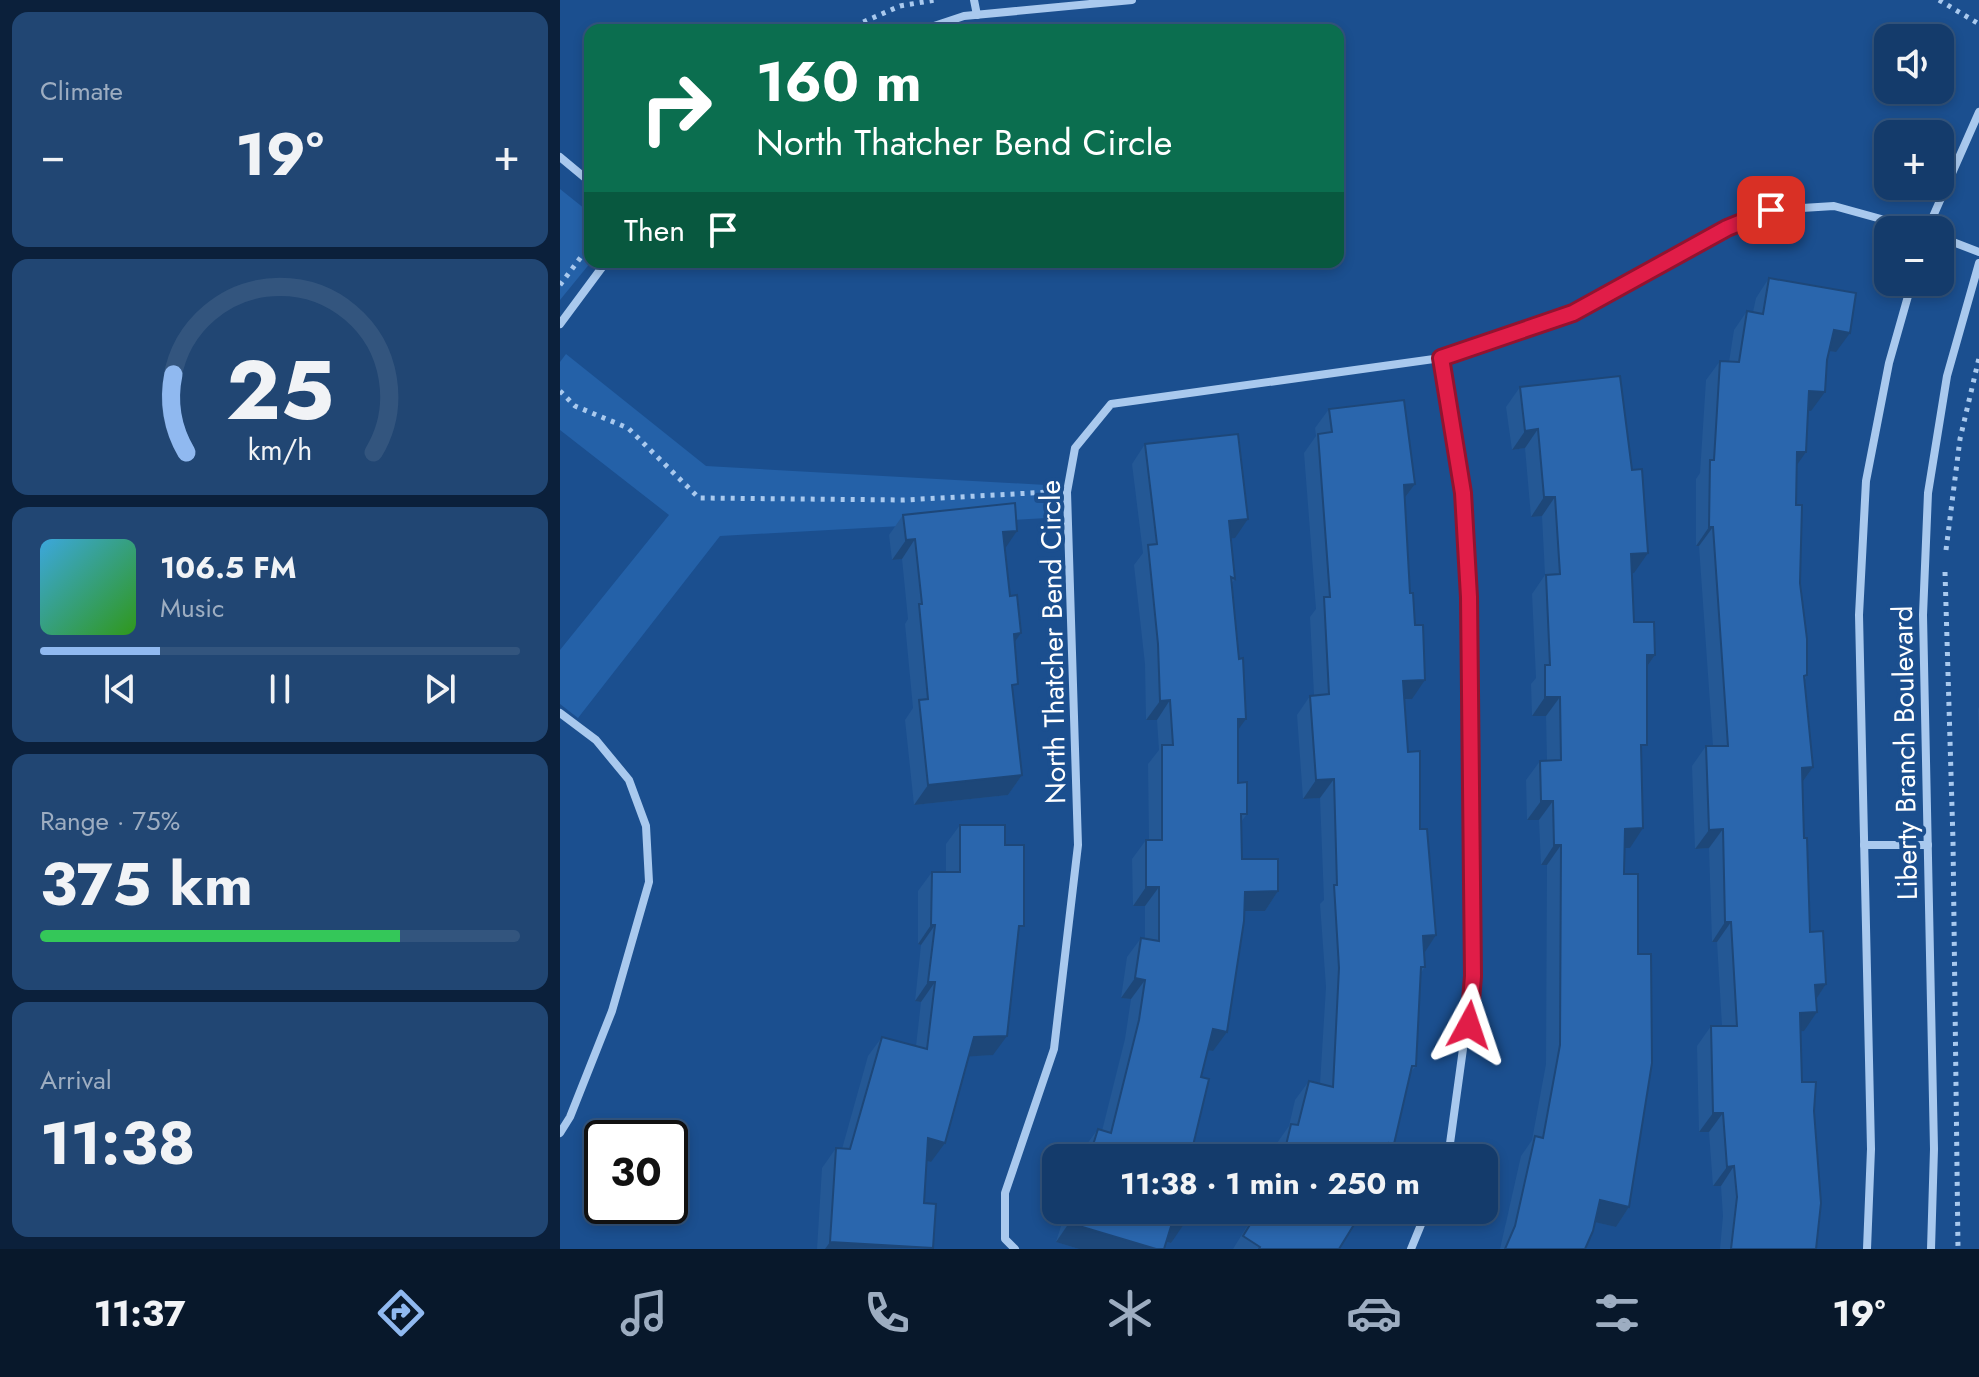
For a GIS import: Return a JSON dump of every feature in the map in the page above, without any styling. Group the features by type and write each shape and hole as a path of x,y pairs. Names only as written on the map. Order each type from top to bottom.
{"street":[{"path":"974,0 977,15"},
{"path":"944,24 977,15 1132,0"},
{"path":"1933,216 1979,112"},
{"path":"560,157 584,177"},
{"name":"North Thatcher Bend Circle","path":"1015,1249 1005,1239 1005,1193 1054,1049 1078,845 1067,492 1075,448 1111,404 1441,358 1573,313 1727,228 1771,210 1834,206 1874,217"},
{"path":"1954,242 1979,252"},
{"name":"Liberty Branch Boulevard","path":"1931,1249 1934,1149 1923,615 1928,493 1947,376 1979,263"},
{"path":"560,324 602,268"},
{"name":"Liberty Branch Boulevard","path":"1867,1249 1871,1149 1859,615 1866,481 1889,363 1908,296"},
{"path":"1441,358 1463,493 1471,684 1473,976 1450,1144"},
{"path":"560,713 596,740 629,780 646,826 649,882 612,1011 570,1117 560,1133"},
{"path":"1864,845 1928,845"},
{"path":"1411,1249 1421,1224"}],"path":[{"path":"859,24 900,6 935,0"},
{"path":"1939,0 1979,24"},
{"path":"560,285 584,253"},
{"path":"1958,1249 1953,841 1944,559 1960,439 1979,358"},
{"path":"560,391 575,406 628,428 699,498 904,500 1067,492"}],"shaded area":[{"path":"560,189 584,208 586,268 560,300"},
{"path":"566,354 706,466 1046,485 1047,518 720,536 578,718 560,704 560,650 669,515 560,430 560,362"}],"building":[{"path":"1769,278 1856,293 1850,333 1834,330 1827,360 1825,392 1809,391 1806,452 1797,452 1796,505 1802,505 1800,583 1807,639 1807,675 1804,676 1813,767 1802,768 1804,838 1807,838 1810,932 1823,931 1826,984 1815,985 1817,1012 1800,1013 1802,1082 1816,1082 1814,1111 1821,1203 1816,1249 1731,1249 1737,1197 1734,1166 1727,1167 1723,1113 1713,1113 1711,1026 1737,1026 1731,922 1725,922 1723,829 1709,830 1706,746 1728,746 1713,527 1709,527 1710,460 1714,460 1720,361 1739,362 1747,311 1763,314"},
{"path":"1620,376 1632,470 1642,469 1648,553 1631,554 1634,622 1654,622 1655,655 1647,655 1647,745 1641,745 1643,828 1625,829 1624,874 1638,874 1638,954 1651,954 1652,1063 1629,1207 1600,1200 1585,1249 1505,1249 1515,1226 1535,1136 1543,1138 1560,1045 1561,845 1554,845 1553,801 1541,801 1540,761 1561,760 1560,697 1545,697 1545,665 1550,665 1546,575 1560,574 1555,497 1544,497 1538,429 1525,431 1520,387"},
{"path":"1404,400 1415,484 1404,485 1410,593 1413,593 1415,625 1423,625 1425,680 1403,681 1408,752 1420,751 1420,829 1427,829 1436,935 1423,936 1425,967 1421,967 1416,1066 1412,1066 1394,1144 1286,1144 1291,1124 1298,1125 1309,1081 1333,1087 1339,968 1334,885 1337,885 1334,779 1316,780 1310,696 1329,694 1324,597 1330,597 1318,434 1332,432 1329,409"},
{"path":"1238,434 1248,519 1229,521 1235,579 1231,577 1239,659 1243,658 1246,719 1238,719 1238,783 1247,782 1247,814 1241,814 1242,859 1278,859 1278,891 1245,892 1244,921 1227,1032 1213,1029 1201,1077 1209,1079 1193,1144 1093,1144 1098,1129 1111,1133 1139,1020 1145,980 1135,978 1141,938 1159,941 1159,887 1146,887 1146,840 1162,840 1162,745 1173,745 1170,700 1160,701 1148,545 1157,544 1145,444"},
{"path":"1015,503 1017,531 1003,532 1010,596 1017,595 1021,633 1014,634 1018,684 1012,685 1022,775 928,785 919,700 928,699 919,604 922,604 915,539 906,540 903,515"},
{"path":"960,825 1005,825 1005,845 1024,845 1024,926 1019,926 1007,1036 974,1037 945,1143 928,1138 924,1203 936,1204 933,1248 830,1242 836,1148 850,1149 882,1037 927,1049 935,982 928,982 935,925 931,925 932,872 960,872"},
{"path":"1072,1224 1172,1224 1164,1249"},
{"path":"1250,1224 1354,1224 1339,1249 1259,1249 1243,1236"}],"route":[{"path":"1469,1025 1473,976 1470,623 1463,493 1441,358 1516,335 1573,313 1630,285 1727,228 1771,210"}]}
